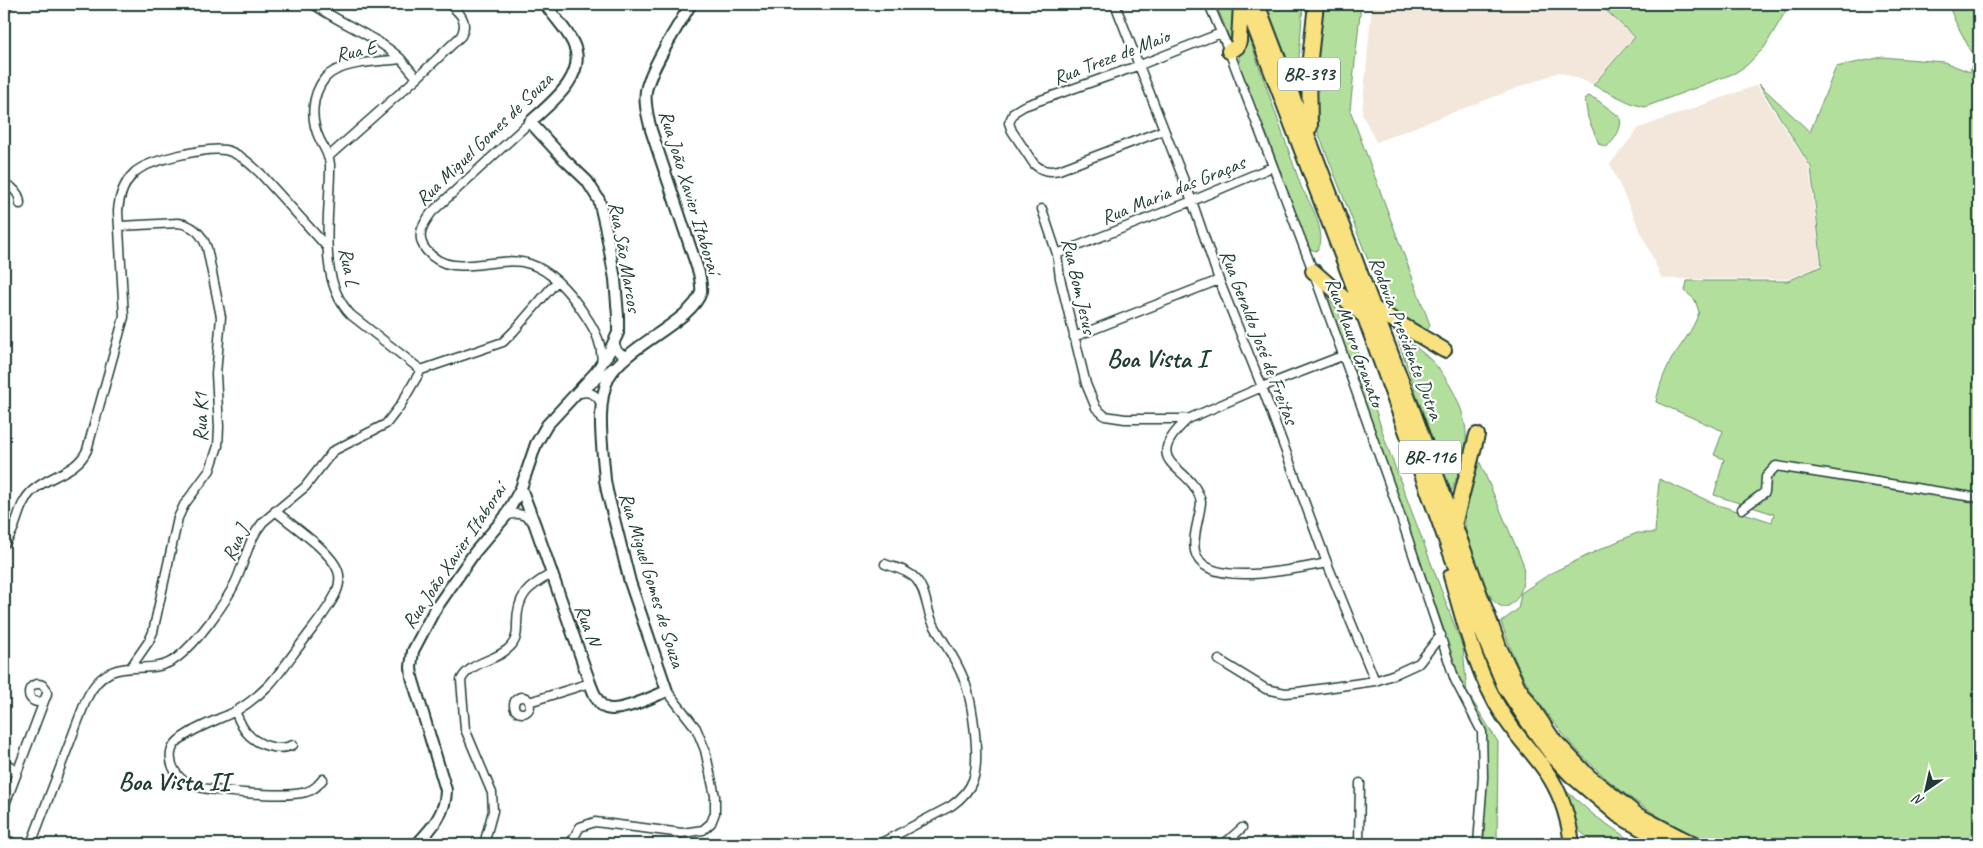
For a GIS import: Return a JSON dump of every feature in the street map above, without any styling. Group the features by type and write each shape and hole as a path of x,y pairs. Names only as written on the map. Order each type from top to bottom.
{"highway":[{"path":"1229,51 1237,47 1239,41 1241,4"},
{"name":"Rodovia Presidente Dutra","path":"1246,4 1454,525 1508,667 1529,705 1552,738 1588,776 1620,802 1655,825 1692,844"},
{"name":"Rodovia Presidente Dutra","path":"1257,4 1312,145 1416,458 1461,581 1497,669 1516,706 1552,755 1587,789 1618,815 1668,844"},
{"name":"BR-393","path":"1312,145 1308,112 1309,66 1316,4"},
{"path":"1313,271 1369,312 1444,350"},
{"path":"1454,525 1478,435"},
{"path":"1416,458 1482,678 1503,716 1550,779 1565,810 1572,844"}],"street":[{"path":"4,10 9,4"},
{"path":"313,4 384,45 402,59"},
{"path":"327,4 326,9 336,19"},
{"path":"329,159 417,78 464,31 462,16 449,4"},
{"name":"Rua João Xavier Itaboraí","path":"623,359 689,309 700,293 699,273 651,130 647,114 646,96 651,75 691,4"},
{"name":"Rua Geraldo José de Freitas","path":"1116,4 1192,201 1219,280 1262,387 1327,563 1375,681"},
{"name":"Rua Mauro Granato","path":"1209,4 1229,51 1313,271 1396,502 1449,664 1461,695 1483,737 1483,778 1478,844"},
{"name":"Rua Miguel Gomes de Souza","path":"548,5 574,44 575,66 565,87 530,122 432,212 421,229 421,242 434,258 448,265 462,266 502,260 537,267 557,281 580,307 599,342 603,367"},
{"name":"Rua Treze de Maio","path":"1164,130 1060,170 1045,171 1034,164 1012,131 1010,123 1014,112 1024,106 1140,65 1221,33"},
{"name":"Rua E","path":"329,159 315,129 313,112 317,94 326,77 343,67 402,59 417,78"},
{"name":"Rua São Marcos","path":"530,122 564,159 587,180 599,200 614,279 618,326 603,367"},
{"path":"4,544 14,531 22,504 30,493 80,462 87,450 124,317 119,200 134,173 143,166 191,153 226,150 233,152 250,164 281,195 327,247"},
{"name":"Rua L","path":"329,159 327,247 336,294 344,309 421,370"},
{"name":"Rua Maria das Graças","path":"1057,254 1192,201 1272,167"},
{"path":"4,187 11,187 16,191 20,204"},
{"name":"Rua Bom Jesus","path":"1042,209 1057,254 1060,278 1086,384 1096,408 1111,418 1188,418 1342,356"},
{"name":"Rua K1","path":"120,226 178,223 196,230 204,240 207,248 221,317 216,374 220,427 216,454 210,470 180,512 153,632 150,641 131,667"},
{"path":"1074,337 1219,280"},
{"path":"421,370 502,342 514,331 557,281"},
{"path":"599,342 606,345 613,344"},
{"path":"603,367 623,359 613,344"},
{"path":"580,394 603,367 613,344"},
{"name":"Rua Miguel Gomes de Souza","path":"623,359 606,383 603,405 605,480 630,582 668,691"},
{"path":"603,367 603,405"},
{"name":"Rua João Xavier Itaboraí","path":"417,844 433,827 440,815 444,806 446,790 415,688 411,667 414,651 434,611 475,552 505,517 521,488 530,459 541,434 553,417 603,367"},
{"name":"Rua J","path":"31,844 90,692 102,678 131,667 164,665 177,658 190,645 231,590 253,535 263,522 305,487 333,451 386,424 400,406 421,370"},
{"path":"569,401 586,392 594,395 603,405"},
{"path":"1188,418 1168,443 1167,456 1172,465 1190,482 1202,502 1195,545 1199,560 1210,569 1235,574 1277,571 1327,563"},
{"path":"1742,508 1765,492 1766,477 1776,466 1979,498"},
{"name":"Rua N","path":"521,488 590,683 600,704 609,709 622,708 668,691"},
{"path":"275,511 329,556 338,572 339,584 329,606 275,678 260,694 235,711 204,724 174,745 171,752 173,766 177,774 192,785 204,788 283,796 307,792 313,789 323,778"},
{"path":"505,517 512,514 520,514 528,517 535,525"},
{"path":"879,844 952,806 959,800 972,781 976,764 971,705 963,676 932,620 919,583 909,574 885,564"},
{"path":"484,844 493,811 492,794 465,729 461,680 470,670 501,654 511,646 516,635 518,606 521,597 533,584 551,574"},
{"path":"1219,660 1261,686 1285,693 1375,681 1395,674 1419,663 1441,635"},
{"path":"529,702 590,683"},
{"path":"570,844 580,827 596,822 682,833 703,830 711,823 715,813 715,796 705,750 696,728 668,691"},
{"path":"4,807 46,696"},
{"path":"235,711 246,732 257,740 282,749 293,745"},
{"path":"4,762 17,771"},
{"path":"1359,844 1360,784"},
{"path":"1224,844 1242,828"},
{"path":"4,838 15,844"}],"shaded area":[{"path":"1372,4 1598,4 1634,37 1592,84 1559,72 1376,142 1362,114"},
{"path":"1757,85 1809,166 1821,265 1789,279 1662,279 1610,164 1639,128"}],"green space":[{"path":"1216,4 1232,4 1235,16 1231,42"},
{"path":"1265,4 1303,4 1297,84"},
{"path":"1319,4 1361,4 1350,110 1430,325 1427,331 1389,311 1386,306 1316,127 1311,90"},
{"path":"1599,4 1790,4 1764,48 1747,65 1735,73 1645,107 1633,104 1593,85 1635,37"},
{"path":"1948,4 1979,4 1979,844 1720,844 1661,818 1633,800 1583,757 1541,706 1514,657 1501,622 1518,609 1521,593 1551,573 1637,533 1655,533 1659,479 1718,505 1772,522 1774,514 1714,495 1724,459 1714,455 1723,431 1656,402 1668,365 1690,331 1699,312 1695,300 1685,291 1687,281 1788,281 1822,266 1811,167 1759,84 1810,132 1836,67 1882,57 1944,62 1970,72 1974,57"},
{"path":"1244,23 1302,189 1310,202 1317,220 1321,238 1320,246 1316,251 1307,248 1266,132 1252,107 1244,86 1239,58"},
{"path":"1588,96 1596,99 1620,117 1618,134 1606,147 1599,144 1588,118 1585,100"},
{"path":"1323,292 1332,302 1345,323 1357,351 1386,443 1463,648 1467,692 1498,742 1497,844 1484,844 1485,735 1453,670 1444,630 1371,419"},
{"path":"1395,332 1423,353 1439,369 1461,409 1466,431 1466,441 1462,461 1451,493"},
{"path":"1478,458 1523,563 1524,576 1522,588 1512,604 1506,607 1493,600 1485,586 1466,530 1466,507"},
{"path":"1563,788 1595,816 1636,844 1595,844 1575,827"}],"district":[{"name":"Boa Vista I","path":"1157,359"},
{"name":"Boa Vista II","path":"174,782"}]}
